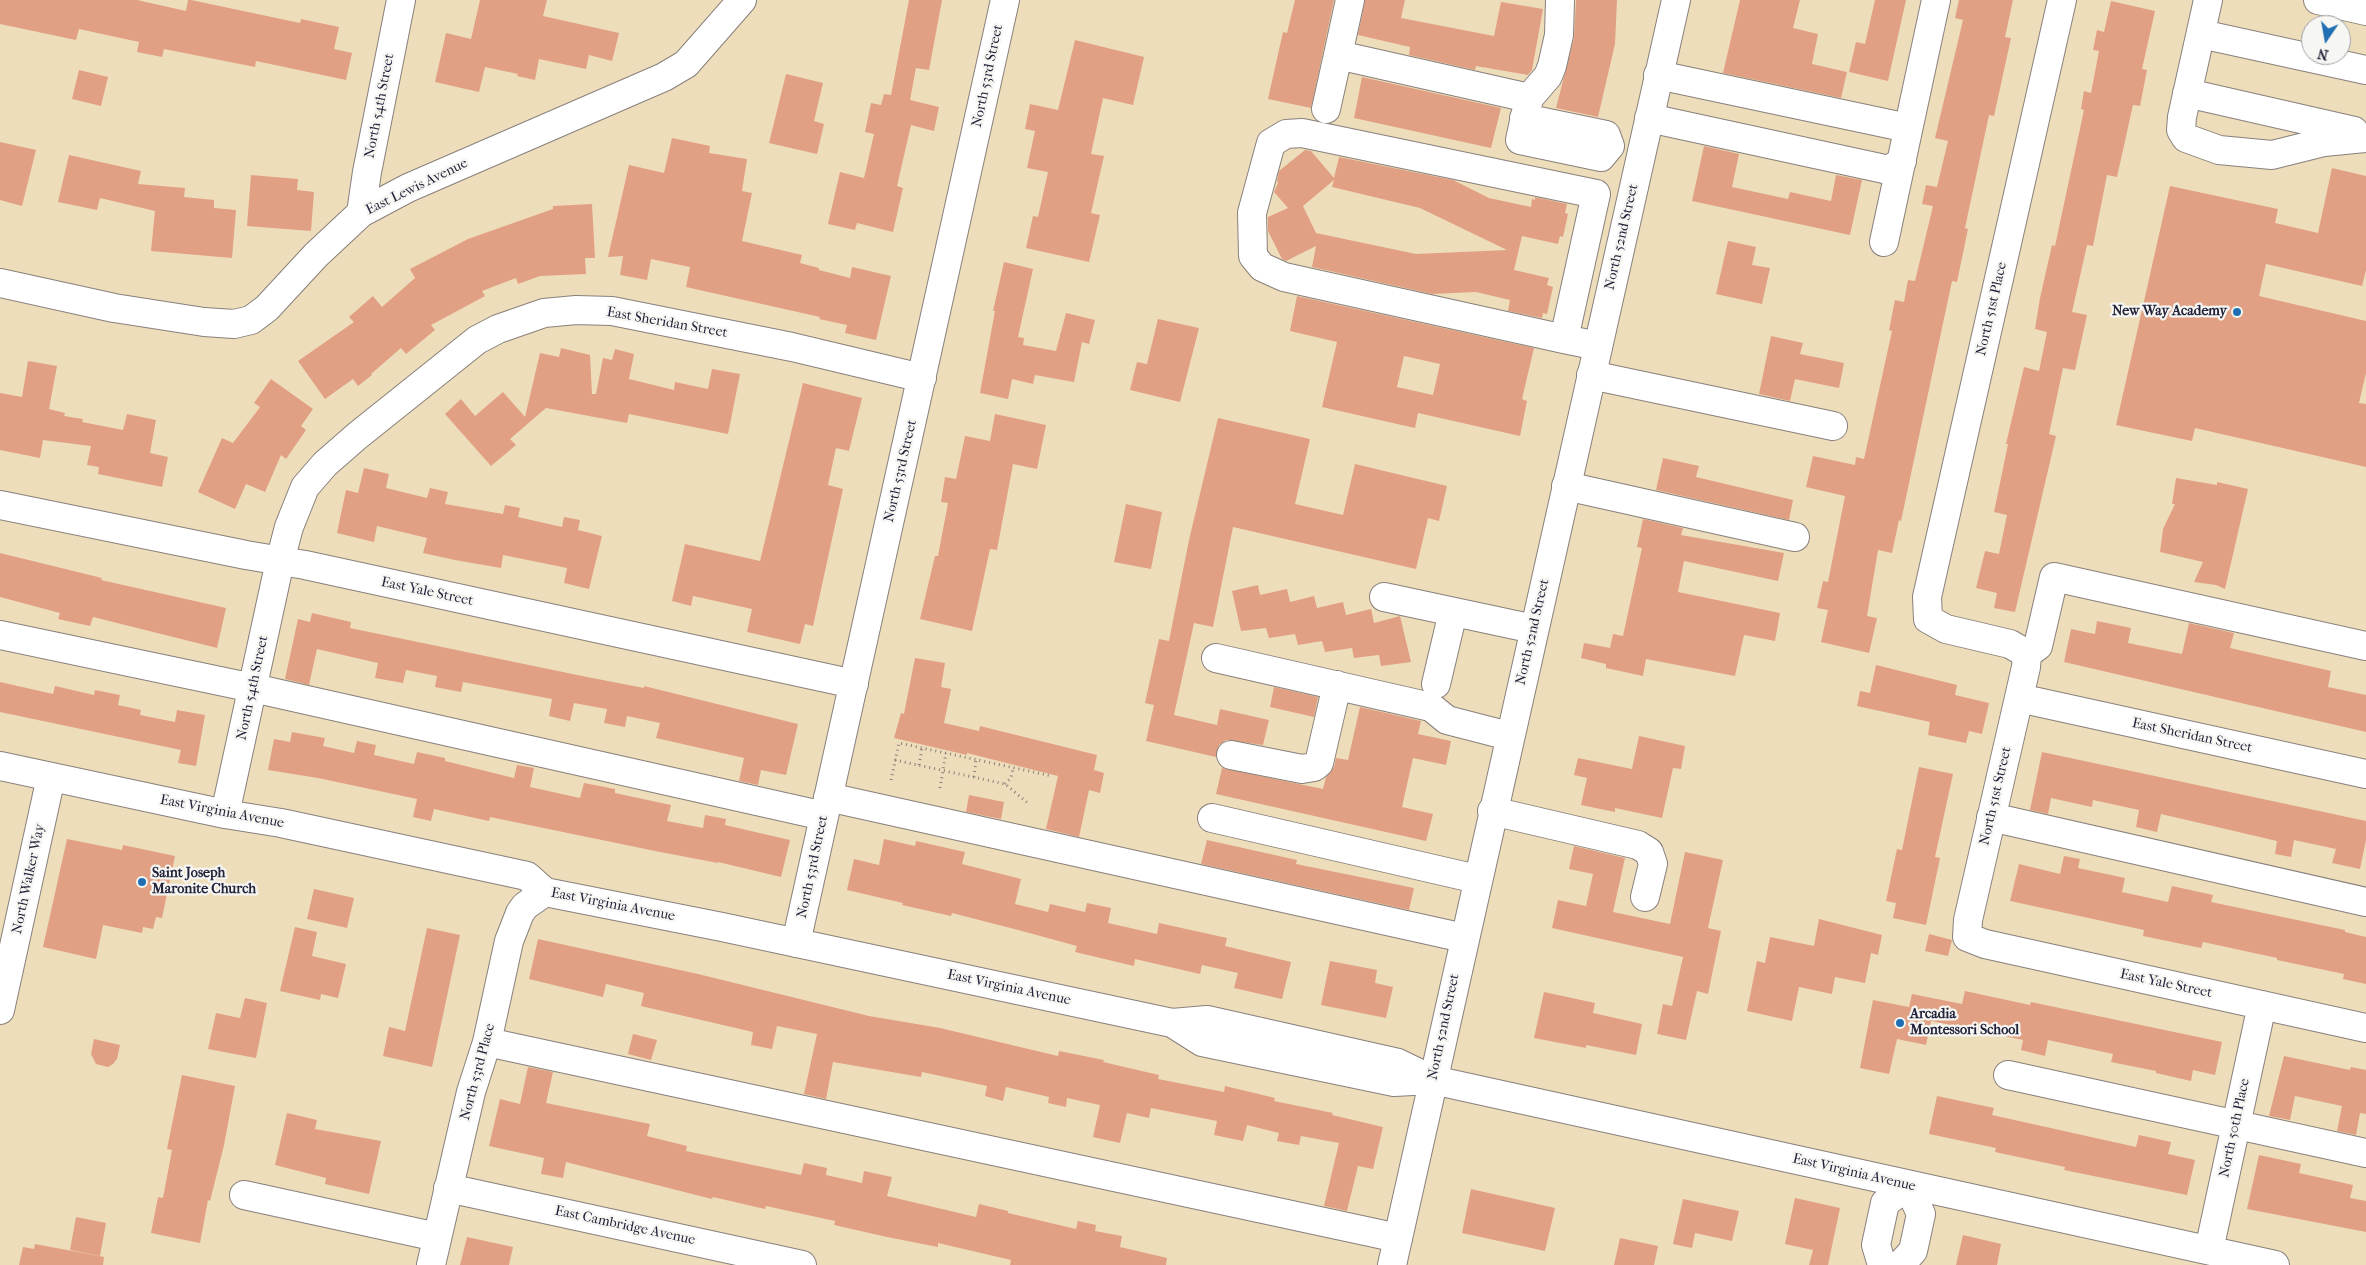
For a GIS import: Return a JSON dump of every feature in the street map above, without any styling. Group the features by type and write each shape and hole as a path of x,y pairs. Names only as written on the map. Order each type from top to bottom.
{"street":[{"name":"North 54th Street","path":"361,213 366,172 401,0"},
{"name":"East Lewis Avenue","path":"0,283 114,308 204,322 234,324 251,320 267,308 316,255 361,213 408,188 664,77 686,64 742,0"},
{"name":"North 53rd Street","path":"796,943 1005,0"},
{"path":"1326,109 1350,0"},
{"path":"1524,119 1552,66 1559,35 1560,0"},
{"name":"North 52nd Street","path":"1392,1265 1492,811 1676,0"},
{"path":"1884,242 1936,0"},
{"name":"North 51st Place","path":"2027,654 2010,644 1946,629 1928,618 1927,597 2062,0"},
{"path":"2208,0 2182,117 2181,130 2186,138 2219,150 2272,155 2324,142 2366,138"},
{"path":"2329,1 2366,11"},
{"path":"2201,34 2366,70"},
{"path":"1338,55 1524,119 1601,157 1610,146 1641,153"},
{"path":"1658,75 1908,128"},
{"path":"2187,93 2366,134"},
{"path":"1649,118 1888,170 1902,161"},
{"path":"1598,346 1284,277 1262,267 1253,256 1252,213 1271,143 1286,134 1294,133 1332,138 1631,201"},
{"path":"1564,339 1596,194"},
{"name":"East Sheridan Street","path":"280,561 289,527 305,487 324,464 477,340 498,329 544,313 576,310 603,311 649,317 922,378"},
{"path":"1591,375 1833,426"},
{"path":"1566,486 1795,537"},
{"name":"East Yale Street","path":"0,505 280,561 854,684"},
{"name":"North 54th Street","path":"225,814 280,561"},
{"path":"2027,654 2038,646 2054,577 2366,646"},
{"path":"1384,597 1534,629"},
{"path":"1436,684 1452,612"},
{"path":"0,635 1464,938"},
{"name":"North 51st Street","path":"1967,937 1968,920 2026,668 2027,654"},
{"path":"1216,658 1431,707 1447,720 1510,736"},
{"path":"1231,756 1302,769 1314,767 1319,763 1337,685"},
{"name":"East Sheridan Street","path":"2019,698 2366,774"},
{"name":"East Virginia Avenue","path":"0,766 225,814 281,823 527,876 545,892 1172,1023 1202,1042 1394,1082 1433,1080 1598,1115 1908,1186 2275,1265"},
{"name":"North Walker Way","path":"0,1010 51,777"},
{"path":"1492,811 1638,845 1649,852 1653,864 1645,897"},
{"path":"1991,817 2366,902"},
{"path":"1212,818 1477,879"},
{"name":"North 53rd Place","path":"431,1265 471,1092 487,1042 509,942 520,913 525,906 545,892"},
{"name":"East Yale Street","path":"1967,937 1985,944 2366,1028"},
{"name":"North 50th Place","path":"2208,1250 2262,1005"},
{"path":"487,1042 1398,1238"},
{"path":"2008,1075 2366,1153"},
{"path":"1882,1265 1876,1245 1885,1202 1908,1186 1922,1214 1913,1251 1900,1265"},
{"name":"East Cambridge Avenue","path":"448,1188 802,1265"},
{"path":"244,1195 437,1237"}],"path":[{"path":"891,780 899,743 1052,776"},
{"path":"919,764 922,748"},
{"path":"940,788 946,753"},
{"path":"895,760 1005,784 1029,804"},
{"path":"974,777 976,760"},
{"path":"1005,784 1011,778 1013,768"}],"building":[{"path":"0,0 137,0 186,11 188,0 191,0 300,23 301,19 339,27 334,49 352,53 346,80 256,61 255,67 164,49 162,57 137,52 139,42 79,29 76,40 0,24"},
{"path":"480,0 547,0 543,16 619,33 612,61 589,55 586,69 539,59 535,80 517,76 518,74 485,67 479,92 435,82 446,33 471,39"},
{"path":"909,0 942,0 929,70 916,68 910,100 939,107 934,131 911,125 897,186 903,188 893,232 857,223 855,230 828,224 840,172 864,178 874,134 865,132 871,103 881,105 884,94 891,95"},
{"path":"1295,0 1334,0 1311,108 1268,99 1283,32 1287,33"},
{"path":"1365,0 1405,0 1401,18 1494,36 1501,2 1543,9 1532,70 1528,75 1476,66 1475,70 1409,55 1410,47 1358,35"},
{"path":"1576,0 1617,0 1615,44 1598,117 1556,108 1574,38"},
{"path":"1740,0 1800,0 1793,28 1818,34 1812,64 1847,72 1841,98 1723,73"},
{"path":"1875,0 1906,0 1888,81 1849,72 1856,42 1865,44"},
{"path":"1959,0 2013,0 2005,37 2011,38 1994,116 1989,115 1965,228 1968,229 1957,282 1952,281 1901,521 1899,520 1892,553 1878,550 1867,616 1877,618 1869,653 1821,642 1828,610 1817,608 1823,581 1828,582 1845,496 1806,487 1813,456 1855,465 1856,457 1864,459 1892,331 1889,330 1895,300 1904,302 1908,280 1915,281 1933,206 1922,204 1926,185 1937,187 1948,141 1935,138 1963,20 1955,18"},
{"path":"2111,1 2155,11 2142,69 2147,70 2140,106 2133,105 2117,177 2107,175 2093,246 2087,245 2072,312 2087,315 2075,370 2063,368 2049,434 2056,436 2015,612 1994,608 1997,593 1976,588 1985,551 1999,554 2007,515 1994,512 2008,444 2006,444 2024,367 2039,371 2047,332 2035,329 2040,298 2052,245 2055,246 2084,110 2081,109 2084,91 2091,93 2099,51 2093,50 2097,30 2104,32"},
{"path":"1075,40 1144,57 1133,105 1103,98 1091,154 1104,156 1091,213 1100,215 1089,262 1026,248 1033,216 1038,217 1048,172 1027,168 1035,131 1025,129 1030,104 1058,110"},
{"path":"79,70 108,77 101,106 72,99"},
{"path":"786,74 823,83 814,121 824,124 817,154 769,143"},
{"path":"1362,77 1501,108 1491,148 1354,118"},
{"path":"672,138 710,146 709,153 747,159 742,191 752,193 742,241 802,255 800,263 850,278 852,267 891,276 876,340 845,333 847,325 819,319 820,317 686,287 690,267 651,259 647,280 620,275 623,256 608,257 629,165 664,173"},
{"path":"0,142 36,150 22,206 0,200"},
{"path":"1704,146 1739,154 1732,187 1788,199 1790,192 1831,201 1836,175 1862,180 1850,235 1692,201"},
{"path":"1305,150 1311,151 1334,178 1339,157 1453,180 1489,198 1531,207 1532,199 1535,200 1535,197 1567,204 1565,213 1568,214 1563,237 1560,236 1558,244 1522,236 1514,270 1549,278 1547,285 1553,287 1547,314 1543,313 1542,318 1508,311 1510,300 1476,292 1432,294 1312,267 1316,246 1286,261 1282,259 1268,231 1268,217 1288,208 1274,192 1278,183 1279,171","holes":["1334,180 1332,187 1420,208 1507,250 1416,254 1316,233 1303,206"]},
{"path":"69,155 141,171 138,184 185,188 184,197 214,200 214,208 236,210 232,258 151,251 155,211 100,198 97,210 58,202"},
{"path":"2332,168 2366,176 2366,270 2362,286 2266,264 2259,296 2366,321 2366,373 2359,403 2366,404 2366,467 2195,428 2192,441 2116,425 2170,186 2278,209 2275,223 2318,233"},
{"path":"251,175 298,179 297,190 314,192 311,231 247,226"},
{"path":"592,204 595,258 585,258 586,274 540,276 518,284 516,278 482,291 485,296 431,325 435,330 406,354 401,348 358,386 353,379 325,399 298,361 354,322 349,317 373,296 382,307 415,278 410,269 468,239 553,209 553,206"},
{"path":"1728,241 1756,247 1752,265 1770,268 1762,304 1716,294"},
{"path":"1004,262 1033,269 1018,337 1024,338 1023,345 1056,351 1066,313 1095,320 1089,344 1082,342 1074,382 1035,375 1033,384 1012,379 1008,399 980,393 995,311 993,311"},
{"path":"1297,296 1534,348 1522,399 1527,401 1520,436 1418,413 1415,428 1322,407 1337,342 1290,331","holes":["1404,356 1440,364 1433,395 1397,387"]},
{"path":"1158,319 1199,328 1180,402 1130,390 1137,362 1147,364"},
{"path":"1771,336 1803,343 1800,354 1844,363 1839,388 1795,379 1790,401 1759,394"},
{"path":"561,348 590,355 592,394 596,394 603,358 612,360 615,349 634,354 629,379 674,390 675,382 708,389 712,369 740,374 728,434 629,414 627,423 546,408 510,439 516,445 491,466 445,414 461,399 475,416 503,392 525,417 540,353 559,357"},
{"path":"28,361 57,366 49,409 65,413 64,416 83,419 82,422 123,430 127,414 156,420 150,453 168,457 162,487 98,474 99,467 87,465 91,446 43,440 40,458 0,450 0,393 22,397"},
{"path":"271,379 313,409 301,426 306,430 286,459 281,455 265,492 246,484 235,509 198,492 222,438 233,443 260,407 254,403"},
{"path":"803,383 862,398 849,451 836,448 828,485 843,489 813,626 805,624 800,644 747,632 752,609 693,596 691,606 672,601 685,544 760,561"},
{"path":"995,414 1046,425 1037,469 1013,464 997,550 990,549 972,631 920,619 935,556 938,556 948,503 941,502 945,477 956,479 965,436 990,441"},
{"path":"1218,418 1310,439 1295,504 1343,515 1355,464 1447,486 1439,521 1428,518 1416,569 1233,527 1213,627 1194,623 1174,715 1217,725 1220,709 1269,720 1263,745 1226,740 1219,745 1216,757 1146,741 1154,705 1145,703 1159,639 1169,641 1189,540"},
{"path":"1663,458 1699,466 1696,477 1793,500 1789,520 1656,490"},
{"path":"364,468 389,474 386,488 427,498 430,488 448,492 445,504 503,514 505,505 520,508 518,517 562,527 564,517 580,520 578,530 602,536 589,589 564,583 567,568 503,555 501,568 423,553 427,538 377,526 374,542 337,533 346,490 358,493"},
{"path":"2176,478 2217,485 2217,482 2248,489 2225,589 2216,585 2194,582 2203,562 2160,552 2163,529 2175,504 2172,504"},
{"path":"1126,504 1162,512 1151,569 1114,562"},
{"path":"1643,519 1683,528 1681,535 1784,553 1778,581 1684,561 1678,592 1780,613 1775,641 1744,635 1735,676 1646,659 1643,676 1606,668 1606,664 1581,658 1584,643 1610,648 1613,634 1623,636 1642,548 1637,547"},
{"path":"0,553 102,578 101,580 226,608 217,648 93,617 90,626 58,619 60,613 0,597"},
{"path":"1258,585 1260,595 1287,589 1290,602 1314,596 1317,608 1343,602 1346,615 1371,609 1374,623 1400,616 1411,662 1381,666 1379,655 1354,658 1352,648 1325,652 1322,641 1298,645 1295,634 1269,638 1266,628 1241,631 1232,591"},
{"path":"312,613 351,622 350,628 587,677 644,688 644,686 798,724 786,775 761,770 758,785 739,781 744,758 656,738 660,723 627,716 625,727 604,723 607,709 574,703 570,721 549,716 552,699 463,682 461,692 435,687 437,676 406,670 403,683 375,678 378,663 317,649 309,685 285,679 298,619 310,622"},
{"path":"2097,621 2131,628 2128,643 2182,654 2189,623 2234,633 2230,648 2331,671 2328,687 2366,695 2366,732 2064,662 2071,629 2095,634"},
{"path":"915,658 945,663 941,687 951,689 944,723 979,731 980,726 1097,755 1094,770 1104,773 1100,793 1089,790 1079,837 1046,829 1058,776 967,753 967,755 894,738 901,713 904,714"},
{"path":"1876,665 1957,685 1955,695 1989,703 1982,734 1969,731 1966,743 1928,735 1930,722 1857,706 1860,691 1870,693"},
{"path":"0,682 53,694 55,686 94,695 95,690 120,695 118,705 141,710 140,715 175,722 177,710 205,715 196,766 178,763 181,750 0,712"},
{"path":"1274,687 1318,697 1314,717 1270,707"},
{"path":"1360,707 1421,721 1418,734 1451,741 1446,765 1413,758 1402,807 1433,814 1426,841 1216,794 1222,768 1323,789 1326,777 1334,767 1336,758 1348,760"},
{"path":"292,732 325,738 323,746 354,753 357,741 376,745 374,755 414,764 417,752 514,778 517,765 534,768 530,787 580,798 584,783 615,789 615,793 671,805 667,821 703,828 705,815 726,819 725,825 790,840 781,877 718,862 490,817 489,821 434,809 431,821 413,817 417,799 318,778 268,770 274,739 290,742"},
{"path":"1639,736 1685,746 1681,769 1673,768 1662,818 1615,808 1615,812 1581,805 1587,778 1574,775 1578,758 1632,769"},
{"path":"2042,752 2366,821 2366,840 2360,869 2332,863 2336,849 2294,840 2291,857 2275,854 2277,841 2161,814 2157,832 2136,827 2139,810 2093,800 2092,807 2051,798 2048,814 2030,810"},
{"path":"1919,767 1953,774 1935,857 1940,858 1926,925 1893,918 1896,903 1886,901 1897,849 1902,850"},
{"path":"969,795 1004,802 1001,819 966,812"},
{"path":"67,839 122,850 123,845 175,856 162,918 156,917 153,929 143,927 142,933 103,925 96,959 43,947"},
{"path":"884,839 915,846 916,841 965,852 962,864 1021,879 1015,904 1048,912 1050,904 1085,912 1087,903 1111,908 1108,923 1157,934 1159,923 1227,938 1225,946 1291,962 1282,999 1234,988 1238,973 1202,965 1200,974 1135,959 1134,966 1075,952 1077,946 1022,931 952,913 951,916 902,905 903,903 847,890 854,859 879,865"},
{"path":"1207,840 1297,860 1296,864 1414,888 1409,910 1201,864"},
{"path":"1574,846 1625,858 1613,912 1670,924 1685,852 1723,860 1708,928 1721,931 1708,994 1697,991 1686,1040 1657,1034 1663,1004 1672,1006 1683,957 1552,928 1558,900 1586,906 1593,874 1569,869"},
{"path":"2064,856 2080,859 2078,868 2125,878 2122,892 2168,902 2172,886 2213,895 2211,902 2345,930 2345,932 2366,937 2366,984 2343,979 2344,974 2277,960 2277,958 2203,942 2201,948 2143,936 2144,930 2010,901 2019,864 2060,874"},
{"path":"314,889 354,898 347,928 307,919"},
{"path":"1819,919 1882,935 1878,955 1871,953 1865,983 1835,977 1832,994 1799,987 1792,1021 1747,1011 1757,961 1765,963 1770,937 1814,946"},
{"path":"295,927 317,932 312,956 346,964 338,998 321,994 320,1000 280,991"},
{"path":"427,928 460,935 432,1067 383,1056 389,1027 405,1031"},
{"path":"1929,934 1952,940 1948,956 1925,951"},
{"path":"538,939 698,974 869,1016 940,1028 1058,1056 1059,1051 1104,1060 1103,1062 1159,1075 1158,1079 1224,1092 1225,1086 1275,1098 1274,1101 1333,1113 1332,1115 1383,1127 1373,1169 1358,1166 1347,1211 1324,1206 1339,1143 1301,1136 1299,1145 1277,1141 1279,1133 1247,1125 1243,1141 1214,1135 1217,1121 1151,1108 1149,1118 1127,1113 1120,1143 1093,1137 1100,1105 1067,1098 1066,1107 1048,1103 1049,1097 1006,1087 1003,1101 985,1096 987,1086 922,1072 921,1077 833,1062 826,1099 804,1094 817,1034 777,1026 772,1049 751,1045 753,1032 641,1006 644,993 606,984 603,997 529,979"},
{"path":"1330,961 1377,970 1375,983 1393,987 1386,1018 1321,1005"},
{"path":"1965,991 2030,1005 2031,1002 2222,1042 2215,1075 2193,1070 2191,1081 2156,1073 2156,1071 2111,1062 2113,1054 2048,1040 2045,1056 2021,1050 2023,1040 1931,1021 1926,1045 1897,1039 1889,1074 1860,1068 1873,1000 1909,1007 1912,994 1962,1004"},
{"path":"1544,992 1595,1003 1593,1013 1642,1024 1636,1055 1586,1045 1586,1048 1534,1038"},
{"path":"245,998 267,1003 256,1058 208,1049 216,1013 240,1018"},
{"path":"633,1034 657,1040 651,1060 628,1054"},
{"path":"94,1039 120,1045 117,1059 113,1064 108,1067 96,1064 91,1054"},
{"path":"2284,1056 2350,1070 2351,1067 2366,1070 2366,1114 2360,1113 2356,1135 2337,1131 2342,1106 2295,1096 2290,1120 2269,1116"},
{"path":"528,1067 553,1072 546,1103 650,1124 647,1136 687,1146 686,1151 801,1175 804,1163 827,1168 826,1175 862,1183 864,1171 892,1177 887,1196 976,1217 979,1204 1076,1229 1078,1221 1096,1225 1095,1231 1122,1236 1120,1247 1167,1258 1166,1265 1010,1265 1011,1260 938,1243 938,1247 834,1225 835,1221 766,1206 765,1209 713,1197 712,1199 566,1162 563,1178 541,1174 544,1158 489,1146 500,1099 520,1104"},
{"path":"182,1075 235,1086 224,1145 210,1201 208,1200 200,1243 151,1233 158,1197 163,1198 172,1150 167,1149"},
{"path":"1937,1096 1994,1108 1992,1115 2136,1147 2139,1135 2171,1142 2168,1154 2195,1160 2187,1195 2064,1170 2065,1167 1995,1152 1996,1148 1929,1134"},
{"path":"287,1113 317,1120 315,1129 381,1141 369,1194 325,1184 326,1178 275,1165"},
{"path":"2259,1155 2301,1164 2299,1173 2353,1185 2350,1198 2366,1201 2366,1232 2247,1209"},
{"path":"1471,1189 1555,1208 1545,1251 1462,1233"},
{"path":"1795,1198 1840,1208 1828,1265 1809,1265 1813,1250 1785,1244"},
{"path":"1683,1199 1739,1211 1732,1241 1695,1233 1692,1248 1673,1244"},
{"path":"76,1217 106,1223 100,1256 70,1250"},
{"path":"1963,1235 2001,1244 1997,1265 1956,1265"},
{"path":"467,1237 513,1247 509,1265 460,1265"},
{"path":"1620,1238 1658,1246 1654,1265 1614,1265"},
{"path":"35,1244 104,1257 103,1265 19,1265 23,1247 34,1249"}],"place":[{"name":"New Way Academy","path":"2237,312"},
{"name":"Saint Joseph Maronite Church","path":"142,882"},
{"name":"Arcadia Montessori School","path":"1900,1023"}]}
